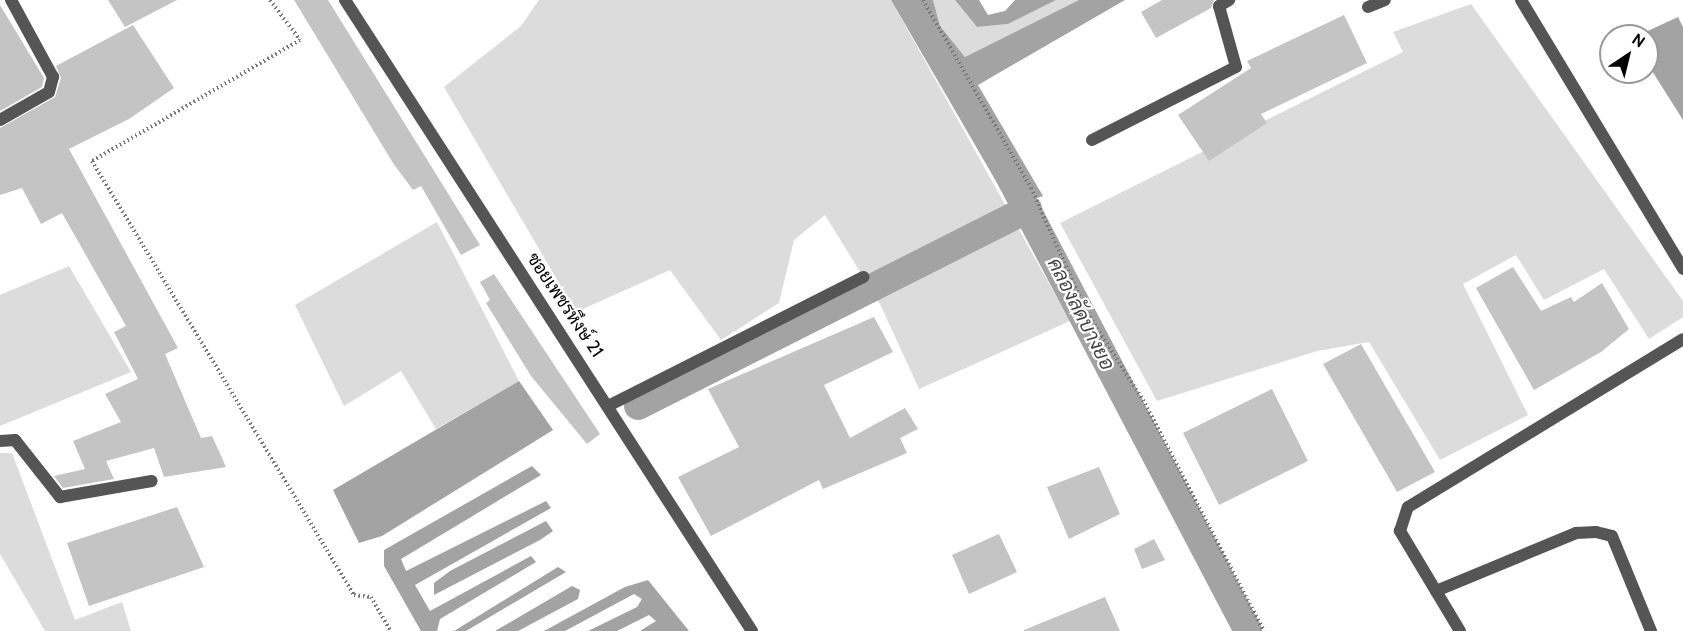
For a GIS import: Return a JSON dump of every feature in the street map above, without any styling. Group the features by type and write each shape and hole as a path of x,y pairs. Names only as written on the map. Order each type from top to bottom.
{"street":[{"path":"0,120 49,92 53,77 11,0"},
{"name":"ซอยเพชรหึงษ์ 21","path":"345,0 610,405 752,631"},
{"path":"1092,140 1236,67 1219,6 1229,0"},
{"path":"1368,7 1385,0"},
{"path":"1521,0 1683,269"},
{"path":"610,405 863,277"},
{"path":"1461,631 1400,531 1401,520 1417,497 1683,339"},
{"path":"0,441 15,440 60,497 152,480"},
{"path":"1436,591 1576,533 1596,532 1612,536 1651,631"}],"path":[{"path":"270,0 300,40 92,161 354,595 371,597 390,631"},
{"path":"922,0 1031,188 1085,309 1143,400 1264,631"}],"shaded area":[{"path":"539,0 891,0 1070,321 919,389 880,304 825,215 794,240 779,303 721,340 670,270 576,312 444,87 521,26"},
{"path":"891,0 933,0 940,26 965,57 1079,0 1125,0 978,85 1043,196 1011,207"},
{"path":"933,0 955,0 977,27 1008,24 1056,0 1079,0 965,57 940,26"},
{"path":"955,0 979,0 988,15 1005,11 1015,0 1056,0 1008,24 977,27"},
{"path":"1471,4 1683,301 1683,317 1649,339 1604,269 1544,300 1516,255 1463,284 1528,415 1440,460 1369,342 1317,351 1157,401 1060,223 1403,52 1393,32"},
{"path":"1678,17 1683,27 1683,120 1659,82 1659,26"},
{"path":"437,222 519,381 436,429 401,371 344,406 295,305"},
{"path":"69,266 131,372 0,426 0,295"},
{"path":"519,381 553,430 382,536 359,543 333,490"},
{"path":"0,453 12,453 75,620 122,602 131,631 45,631 0,554"},
{"path":"532,466 541,475 401,559 406,571 546,501 551,508 415,585 430,611 531,556 536,562 440,619 437,631 421,631 384,566 384,550"},
{"path":"546,521 553,531 540,540 434,595 434,583 450,571"},
{"path":"558,567 566,572 466,631 454,631"},
{"path":"648,580 689,631 640,631 656,621 649,615 617,631 588,631 637,607 642,599 634,594 565,631 544,631 625,587"},
{"path":"572,586 580,590 578,599 518,631 495,631"}],"building":[{"path":"108,0 177,0 125,27"},
{"path":"294,0 328,0 480,245 461,255 421,186 413,190 393,163"},
{"path":"1162,0 1214,0 1211,8 1156,38 1141,12"},
{"path":"0,5 44,78 42,87 0,111"},
{"path":"1344,15 1367,63 1261,114 1267,123 1209,161 1178,115 1251,68 1247,61"},
{"path":"133,25 174,88 129,119 69,149 178,348 165,354 201,438 212,436 226,467 164,477 154,448 106,461 114,479 63,488 54,476 85,469 73,441 121,422 105,394 138,379 114,332 126,326 62,213 41,224 22,188 0,195 0,128 55,97 61,78 56,66"},
{"path":"1513,267 1541,311 1571,297 1574,302 1602,283 1629,329 1601,352 1534,390 1476,288"},
{"path":"494,274 600,434 587,444 531,376 486,303 490,300 480,282"},
{"path":"874,317 893,352 824,385 850,438 905,408 918,429 900,438 907,453 823,489 819,480 711,536 678,477 739,447 708,389"},
{"path":"1361,344 1435,472 1397,492 1323,364"},
{"path":"1272,389 1308,461 1219,505 1183,433"},
{"path":"1099,467 1120,514 1069,539 1047,487"},
{"path":"177,507 204,567 89,606 67,543"},
{"path":"999,534 1017,572 969,594 952,555"},
{"path":"1154,539 1165,560 1142,569 1134,549"},
{"path":"1105,597 1120,631 1024,631 1024,630"}],"waterway":[{"name":"คลองลัดบางยอ","path":"1005,168 1248,631"},
{"path":"638,406 1028,209"}]}
